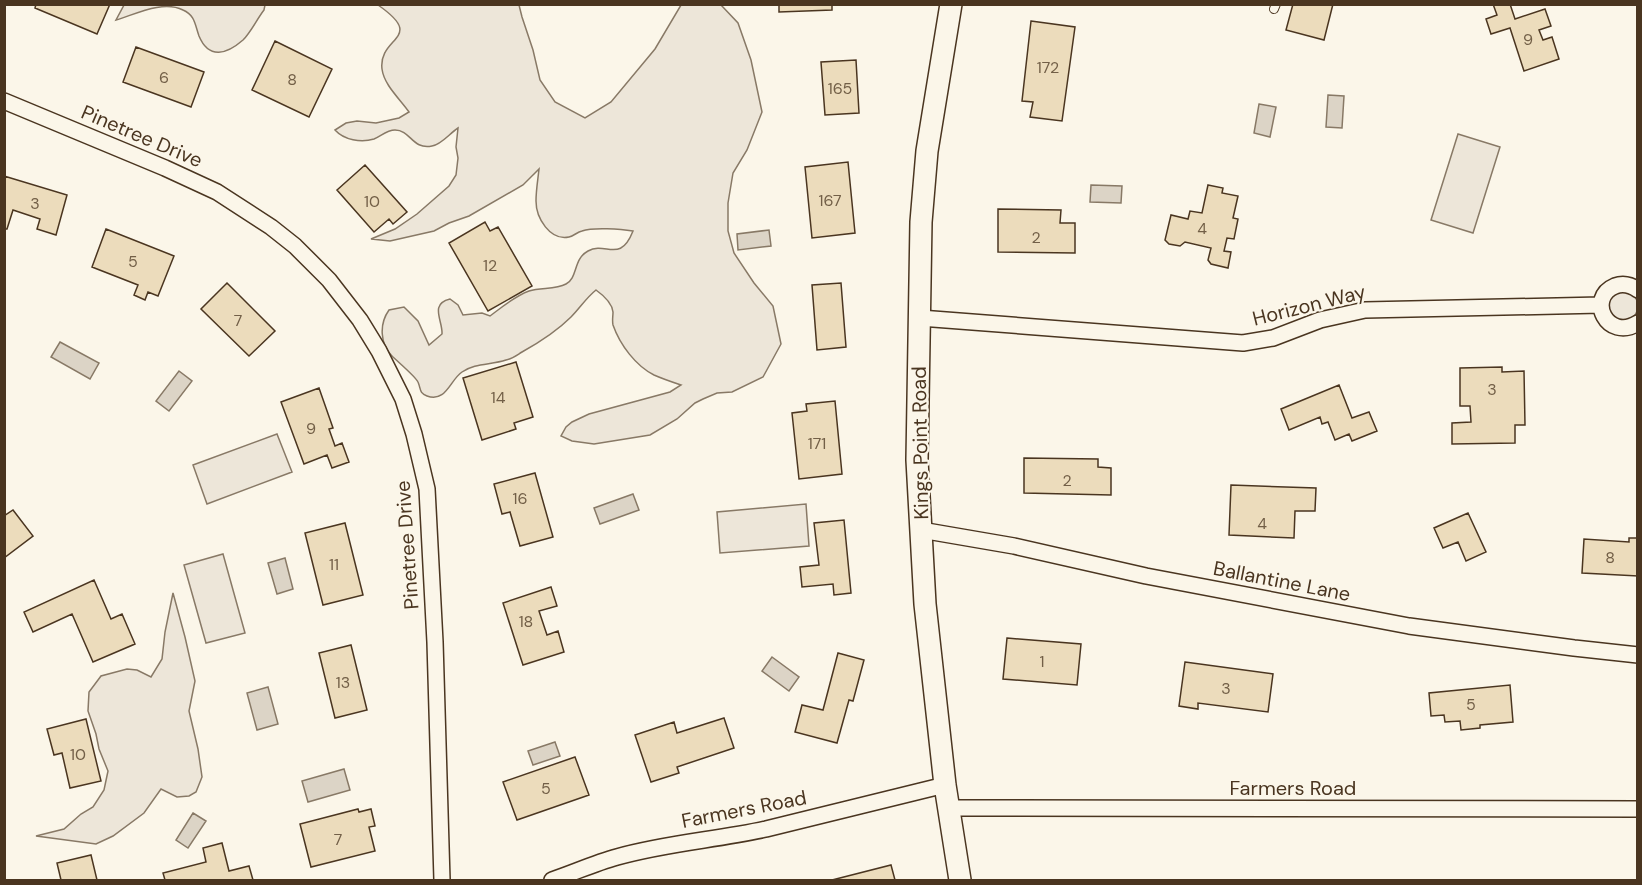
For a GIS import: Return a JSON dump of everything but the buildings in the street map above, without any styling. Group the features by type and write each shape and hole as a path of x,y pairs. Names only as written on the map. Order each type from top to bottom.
{"main road":[{"name":"Kings Point Road","path":"951,4 927,152 921,222 917,460 925,604 945,785 960,880"}],"street":[{"name":"Pinetree Drive","path":"4,101 207,187 271,227 295,246 329,280 360,320 379,351 403,399 426,489 435,642 442,880"},
{"path":"1638,290 1626,285 1612,287 1603,297 1601,304 1605,319 1610,324 1624,328 1638,323"},
{"name":"Horizon Way","path":"920,318 1243,343 1273,338 1320,320 1365,310 1601,304"},
{"name":"Ballantine Lane","path":"921,530 1014,546 1146,576 1409,626 1638,655"},
{"name":"Farmers Road","path":"552,880 615,857 669,845 766,829 945,785"},
{"name":"Farmers Road","path":"948,808 1638,809"}],"shaded area":[{"path":"124,4 265,5 264,10 243,40 231,49 213,52 203,44 187,12 175,7 158,7 116,20"},
{"path":"378,5 519,5 540,80 555,102 585,118 611,102 655,49 681,5 721,5 738,23 751,60 762,112 747,150 733,173 728,203 728,231 734,253 773,306 781,344 763,377 732,392 717,393 695,403 677,419 650,435 594,444 572,441 561,436 572,422 589,414 670,392 681,385 654,375 635,360 616,333 611,305 596,290 554,332 535,344 510,359 467,369 439,396 423,394 417,380 385,346 382,328 389,310 404,307 418,321 429,345 442,334 439,309 444,301 450,299 458,305 463,315 482,313 490,316 524,293 566,284 570,281 583,254 595,249 612,250 623,247 633,231 593,229 569,237 550,232 538,214 536,193 539,169 523,185 469,216 434,231 390,241 371,239 395,229 417,214 449,186 456,175 458,158 456,147 458,128 432,146 420,145 405,133 395,130 364,141 353,140 335,130 346,123 357,121 376,123 399,118 409,112 383,75 383,58 400,31 399,25 392,16"},
{"path":"1328,95 1344,96 1342,128 1326,127"},
{"path":"1259,104 1276,107 1270,137 1254,133"},
{"path":"1458,134 1500,147 1473,233 1431,220"},
{"path":"1091,185 1122,186 1121,203 1090,202"},
{"path":"769,230 771,246 738,250 737,234"},
{"path":"1623,291 1634,295 1638,306 1634,317 1623,321 1612,317 1608,306 1612,295"},
{"path":"60,342 99,363 90,379 51,357"},
{"path":"179,371 192,381 169,411 156,401"},
{"path":"277,434 292,472 207,504 193,465"},
{"path":"633,494 639,510 600,524 594,508"},
{"path":"806,504 809,546 720,553 717,512"},
{"path":"223,554 245,633 206,643 184,565"},
{"path":"285,558 293,589 277,594 268,563"},
{"path":"173,593 195,681 189,711 202,777 196,792 189,796 177,797 161,789 144,813 113,836 96,844 36,836 64,829 93,807 104,790 108,771 88,711 89,692 101,676 127,669 137,670 151,677 162,659"},
{"path":"772,657 799,677 789,691 762,671"},
{"path":"268,687 278,724 257,730 247,693"},
{"path":"555,742 560,756 533,765 528,751"},
{"path":"344,769 350,790 308,802 302,781"},
{"path":"193,813 206,821 188,848 176,840"}]}
